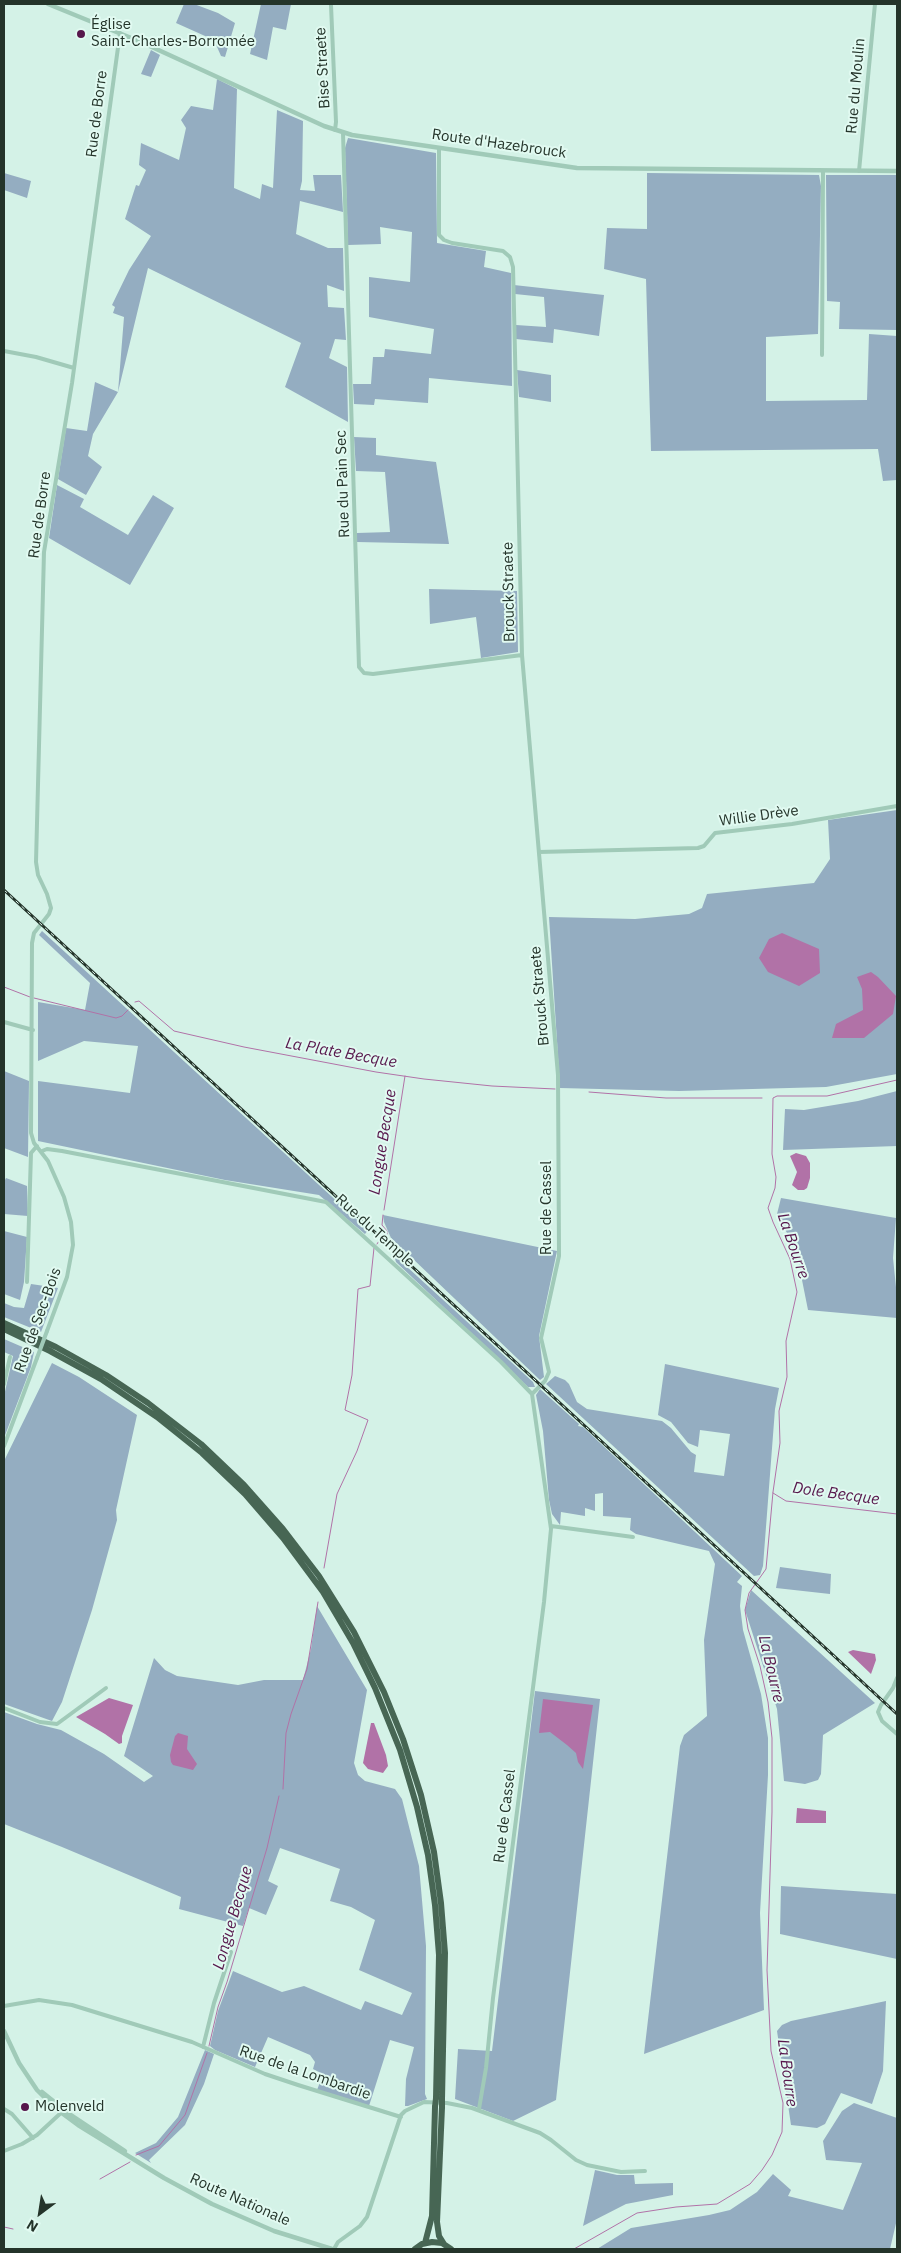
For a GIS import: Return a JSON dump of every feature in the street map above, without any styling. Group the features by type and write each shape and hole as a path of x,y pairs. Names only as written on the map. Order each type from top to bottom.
{"highway":[{"path":"4,1323 56,1347 106,1375 155,1408 201,1444 244,1485 288,1535 332,1596 354,1632 381,1685 403,1739 421,1795 434,1852 445,1953 432,2213 425,2243"},
{"path":"4,1329 50,1351 101,1379 157,1417 202,1454 245,1494 283,1538 318,1585 348,1635 376,1688 395,1734 413,1790 426,1848 435,1905 439,1955 439,2098"},
{"path":"438,2107 437,2225 439,2236 444,2244 451,2249"},
{"path":"415,2249 425,2243 435,2242 444,2244"}],"street":[{"name":"Route d'Hazebrouck","path":"48,4 77,15 343,133 577,168 897,171"},
{"name":"Rue du Moulin","path":"859,171 875,4"},
{"name":"Bise Straete","path":"331,5 335,130"},
{"name":"Rue de Borre","path":"33,998 33,938 37,928 49,914 51,908 49,898 37,872 36,862 44,547 74,368 120,34"},
{"name":"Rue du Pain Sec","path":"343,133 359,667 364,673 373,674 522,655"},
{"name":"Brouck Straete","path":"439,148 438,229 440,237 452,243 503,251 509,255 512,262 522,655 558,1089"},
{"path":"822,355 823,171"},
{"path":"4,351 32,356 74,368"},
{"name":"Willie Drève","path":"539,852 698,848 715,833 792,824 897,806"},
{"name":"Rue de Sec-Bois","path":"4,1446 69,1272 73,1241 67,1205 50,1164 31,1134 33,998"},
{"path":"4,1022 33,1030"},
{"name":"Rue de Cassel","path":"479,2110 487,2065 495,1980 544,1602 552,1526 532,1394 545,1381 550,1372 541,1338 559,1256 558,1089"},
{"name":"Rue de Sec-Bois","path":"27,1282 31,1153 37,1146"},
{"name":"Rue du Temple","path":"42,1151 47,1149 67,1152 326,1202 501,1362 532,1394"},
{"name":"Rue de Sec-Bois","path":"4,1384 10,1357"},
{"path":"552,1526 633,1537"},
{"path":"897,1678 878,1712 882,1721 897,1734"},
{"path":"4,1708 40,1722 57,1724 106,1688"},
{"path":"203,2047 212,2008 231,1952"},
{"name":"Rue de la Lombardie","path":"4,2006 35,2000 56,2001 203,2047 265,2074 401,2117"},
{"name":"Route Nationale","path":"4,2031 19,2063 30,2080 62,2112 175,2185 222,2209 274,2230 333,2249"},
{"path":"333,2249 338,2242 360,2226 367,2217 401,2117 405,2111 428,2101 454,2104 479,2110 498,2119 544,2135 581,2163 616,2171 645,2171"},
{"path":"4,2109 12,2114 33,2138"},
{"path":"4,2151 33,2138 62,2112"}],"shaded area":[{"path":"184,4 194,4 218,13 235,23 225,57 221,56 214,40 176,23"},
{"path":"261,4 291,4 286,30 273,27 267,60 250,54"},
{"path":"151,50 160,55 151,77 141,74"},
{"path":"217,79 237,89 234,188 260,199 262,184 273,188 277,110 303,121 302,181 300,190 315,191 313,175 341,175 343,212 300,201 296,234 328,248 343,248 344,291 327,285 328,307 344,308 346,340 335,339 329,358 347,367 348,422 285,387 301,343 148,268 118,392 124,317 113,313 115,307 112,305 129,270 151,236 125,219 136,185 139,186 146,170 139,165 141,143 179,160 186,128 181,120 191,106 213,110"},
{"path":"348,138 436,153 437,243 486,251 484,267 511,273 512,386 429,378 428,403 375,399 374,405 354,404 353,384 371,384 373,357 384,357 385,349 431,354 434,329 369,317 369,277 410,282 412,232 380,227 381,244 348,245 345,148"},
{"path":"4,173 31,181 27,198 4,190"},
{"path":"647,173 819,175 821,186 818,334 766,337 766,401 867,400 869,334 897,336 897,480 883,481 878,449 651,451 646,279 604,269 607,228 647,229"},
{"path":"826,175 897,175 897,330 839,329 840,302 827,301"},
{"path":"514,285 604,295 599,336 554,329 553,343 516,339 516,325 546,327 544,297 515,294"},
{"path":"517,370 551,375 551,402 519,397"},
{"path":"95,382 118,392 93,434 88,456 102,467 86,495 58,479 66,428 87,431"},
{"path":"354,437 376,438 376,455 436,462 449,544 357,542 357,533 390,532 385,472 356,471"},
{"path":"57,485 84,499 80,507 128,535 153,495 174,508 130,585 49,538"},
{"path":"429,589 517,591 518,652 481,658 476,617 430,624"},
{"path":"897,810 897,1074 826,1087 679,1091 560,1088 549,917 635,919 689,914 702,908 707,894 814,883 830,859 828,820"},
{"path":"42,931 368,1230 365,1234 319,1195 225,1180 38,1141 38,1081 130,1093 138,1046 84,1041 38,1061 38,1002 85,1010 90,983 39,935"},
{"path":"782,933 819,949 820,973 799,986 768,972 759,958 769,939"},
{"path":"871,972 896,996 893,1014 864,1038 832,1038 836,1024 863,1010 862,989 857,977"},
{"path":"4,1071 29,1081 28,1157 4,1148"},
{"path":"897,1091 897,1146 783,1150 785,1109 804,1110 858,1101"},
{"path":"796,1153 806,1156 810,1163 810,1178 807,1188 804,1190 798,1190 792,1185 797,1172 790,1156"},
{"path":"6,1178 27,1186 28,1216 4,1214 4,1182"},
{"path":"781,1198 896,1218 893,1258 897,1318 808,1310 796,1250 777,1214"},
{"path":"383,1215 557,1251 539,1336 544,1377 540,1380 391,1238"},
{"path":"4,1231 27,1237 24,1282 20,1300 4,1294"},
{"path":"394,1255 533,1382 535,1387 528,1387 396,1262"},
{"path":"31,1284 58,1288 41,1332 4,1317 4,1303 24,1308"},
{"path":"4,1339 34,1352 31,1367 4,1438 4,1396 13,1356 4,1352"},
{"path":"52,1363 79,1377 137,1415 116,1510 117,1520 92,1610 62,1702 52,1721 4,1704 4,1461"},
{"path":"665,1364 779,1388 775,1409 763,1566 760,1575 754,1576 546,1384 555,1376 565,1380 569,1384 577,1402 587,1409 662,1421 696,1455 694,1472 724,1476 730,1434 700,1430 698,1447 688,1443 671,1422 658,1415"},
{"path":"540,1389 742,1576 737,1582 742,1586 740,1606 743,1630 761,1694 768,1738 768,1775 760,1913 764,2010 644,2054 680,1746 684,1735 707,1716 704,1640 715,1564 709,1551 636,1534 630,1530 631,1518 603,1516 603,1493 595,1494 595,1511 585,1508 585,1516 561,1512 560,1525 552,1514 549,1500 543,1431 536,1395"},
{"path":"780,1567 831,1574 830,1594 776,1588"},
{"path":"751,1590 875,1703 823,1735 821,1774 818,1780 805,1784 784,1781 777,1709 745,1610"},
{"path":"317,1606 367,1690 354,1763 358,1775 365,1781 395,1789 402,1799 419,1866 426,1946 425,2094 427,2099 408,2106 405,2106 406,2079 414,2047 390,2040 369,2106 317,2090 322,2077 319,2072 313,2069 315,2062 310,2055 268,2037 255,2067 215,2050 210,2046 218,2011 233,1971 282,1992 304,1986 361,2010 365,2001 402,2015 412,1993 359,1970 375,1920 351,1907 330,1901 340,1869 280,1848 268,1881 278,1886 266,1915 249,1908 243,1926 179,1909 181,1897 4,1824 4,1712 37,1724 61,1730 104,1754 144,1782 153,1776 124,1756 154,1658 165,1670 177,1676 238,1685 264,1680 303,1680 311,1649"},
{"path":"853,1650 875,1654 876,1660 871,1674 848,1652"},
{"path":"535,1691 600,1699 556,2100 513,2121 455,2099 458,2049 492,2051"},
{"path":"109,1698 133,1705 122,1736 122,1743 119,1744 76,1717"},
{"path":"543,1699 593,1705 583,1769 578,1762 576,1753 567,1745 550,1732 539,1733"},
{"path":"371,1723 374,1723 386,1755 388,1766 383,1773 368,1769 363,1763"},
{"path":"178,1733 188,1736 187,1749 197,1764 193,1770 173,1765 171,1762 170,1755 175,1736"},
{"path":"797,1808 826,1811 826,1823 796,1823"},
{"path":"781,1886 897,1894 897,1959 780,1934"},
{"path":"886,2001 883,2071 872,2104 841,2093 825,2124 817,2128 791,2125 777,2031 782,2025 791,2021"},
{"path":"205,2050 214,2054 204,2084 185,2125 149,2160 151,2163 135,2153 156,2143 178,2117"},
{"path":"854,2103 897,2118 897,2219 890,2249 597,2249 631,2228 730,2210 757,2192 773,2174 791,2190 788,2196 843,2210 862,2163 826,2160 823,2141 842,2111"},
{"path":"595,2170 617,2175 634,2175 635,2184 673,2183 673,2195 626,2204 583,2226"}],"waterway":[{"name":"La Plate Becque","path":"4,987 30,997"},
{"name":"La Plate Becque","path":"34,998 116,1018 122,1016 128,1010"},
{"name":"La Plate Becque","path":"135,1002 139,1001 174,1031 244,1047 376,1072 424,1079 492,1086 555,1089"},
{"name":"Longue Becque","path":"384,1210 405,1076"},
{"name":"La Bourre","path":"574,2249 637,2213 676,2207 717,2204 750,2184 772,2155 782,2132 783,2103 771,2051 767,1970 772,1812 772,1738 768,1702 760,1666 748,1629 745,1610 749,1593 766,1569 773,1492 780,1443 779,1411 787,1377 786,1341 797,1292 790,1259 768,1208 775,1188 776,1177 772,1154 773,1098 777,1096 827,1096 897,1080"},
{"path":"589,1092 666,1098 762,1098"},
{"name":"Longue Becque","path":"383,1215 382,1225 387,1234"},
{"name":"Longue Becque","path":"324,1568 337,1494 357,1451 368,1420 345,1410 352,1375 358,1289 370,1286 374,1248"},
{"name":"Dole Becque","path":"773,1493 786,1501 897,1514"},
{"name":"Longue Becque","path":"283,1789 286,1733 307,1669 318,1602"},
{"name":"Longue Becque","path":"209,2046 218,2007 267,1848 279,1796"},
{"name":"Longue Becque","path":"136,2155 159,2146 185,2115 207,2053"},
{"name":"Longue Becque","path":"100,2179 130,2162"},
{"name":"Longue Becque","path":"4,2227 13,2229"}],"railway":[{"path":"4,890 897,1714"}],"place":[{"name":"Église Saint-Charles-Borromée","path":"81,34"},
{"name":"Molenveld","path":"25,2107"}]}
